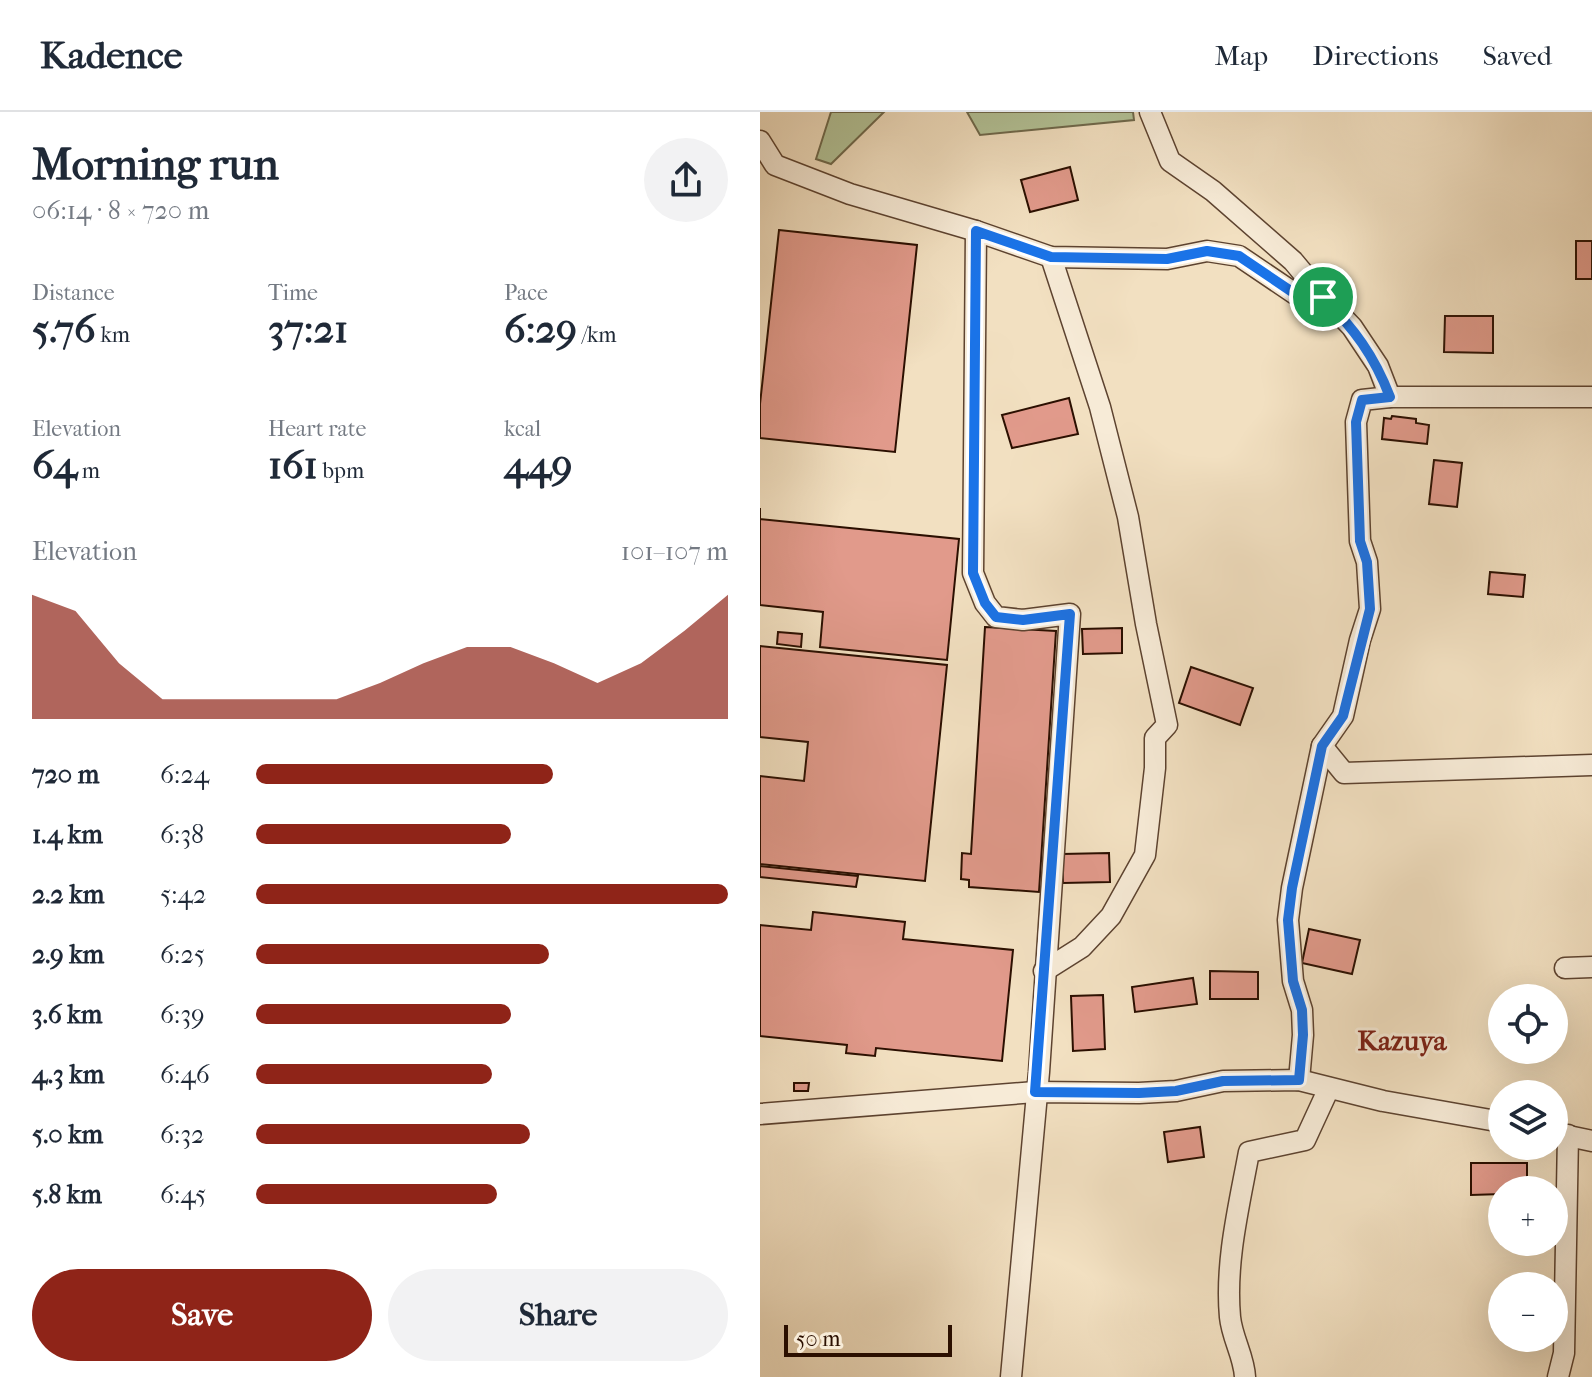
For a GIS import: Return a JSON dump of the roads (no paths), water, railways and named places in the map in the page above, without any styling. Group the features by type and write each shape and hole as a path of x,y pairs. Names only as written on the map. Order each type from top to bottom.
{"street":[{"path":"1150,112 1170,161 1213,191 1293,261 1352,327 1378,366 1390,397"},
{"path":"760,141 775,165 850,194 1051,257 1167,259 1207,251 1239,256 1313,306 1323,297"},
{"path":"976,231 973,573 985,603 996,617 1023,620 1070,614 1011,1377"},
{"path":"1044,971 1082,947 1111,916 1145,855 1155,768 1155,738 1167,725 1128,517 1100,407 1051,257"},
{"path":"1299,1080 1303,1035 1302,1010 1293,981 1288,920 1292,888 1322,746 1343,716 1370,609 1367,562 1360,541 1356,422 1362,400 1390,397 1592,397"},
{"path":"1322,746 1344,773 1592,765"},
{"path":"1565,968 1592,967"},
{"path":"760,1114 1035,1092 1139,1093 1176,1091 1223,1081 1299,1080 1488,1119"},
{"path":"1245,1377 1230,1320 1230,1281 1234,1229 1249,1152 1305,1140 1329,1088"},
{"path":"1568,1136 1592,1141"},
{"path":"1558,1377 1564,1353 1561,1160"}],"district":[{"name":"Kazuya","path":"1402,1040"}]}
